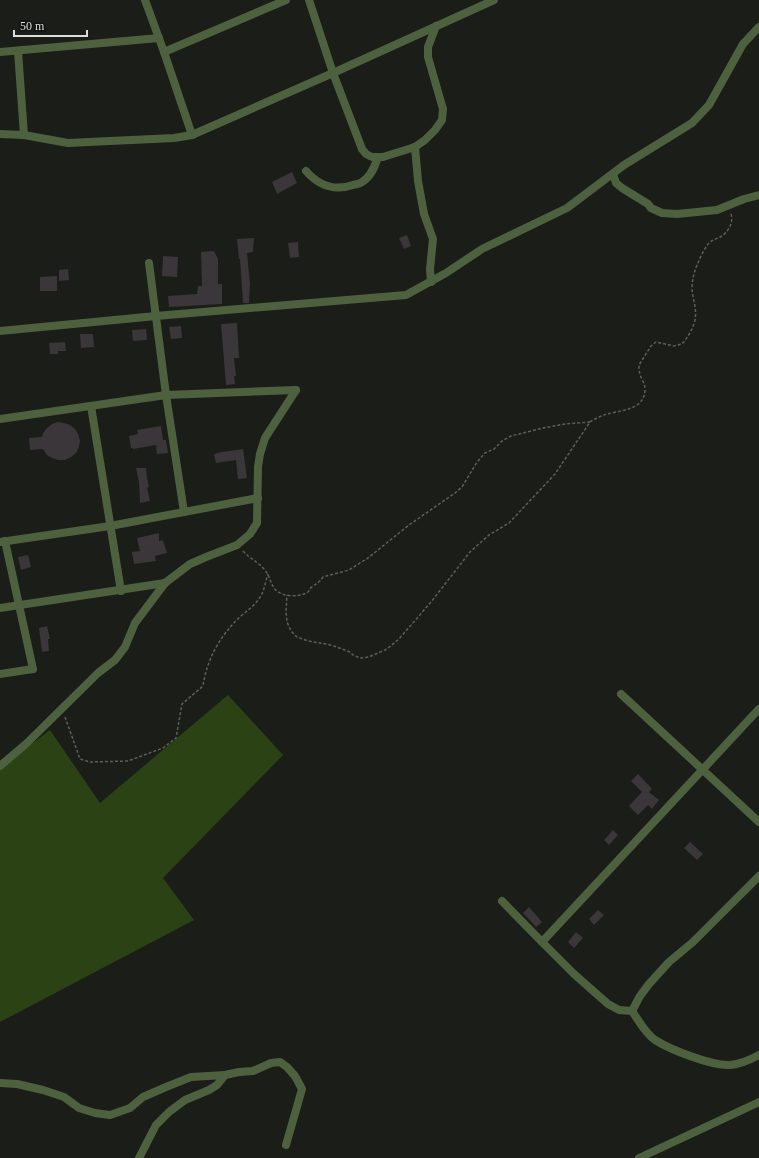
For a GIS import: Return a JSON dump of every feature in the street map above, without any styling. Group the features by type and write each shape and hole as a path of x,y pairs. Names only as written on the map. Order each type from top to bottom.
{"street":[{"path":"145,0 192,135"},
{"path":"164,52 286,0"},
{"path":"309,0 333,73 362,149 366,154 372,157 383,157 415,147 425,140 442,120 443,109 428,57 428,47 436,26"},
{"path":"0,134 24,135 68,143 174,138 192,135 436,26 475,4 494,0"},
{"path":"0,331 406,295 431,282 482,249 567,208 624,165 692,123 709,105 744,44 759,27"},
{"path":"0,52 159,38"},
{"path":"18,51 24,135"},
{"path":"415,147 418,181 424,214 433,240 430,268 431,282"},
{"path":"306,171 311,177 327,186 344,188 362,183 372,172 378,157"},
{"path":"613,174 616,183 622,188 648,204 650,208 662,213 677,214 717,210 744,199 759,195"},
{"path":"149,262 166,395 184,512"},
{"path":"0,419 166,395 296,390 265,438 258,467 257,523 250,534 236,545 190,564 165,583 135,623 125,647 114,660 98,673 27,743 0,766"},
{"path":"91,406 121,591"},
{"path":"0,674 33,669 2,541 110,526 258,498"},
{"path":"0,608 121,591 165,583"},
{"path":"621,694 759,822"},
{"path":"542,942 759,709"},
{"path":"632,1011 640,996 649,984 669,962 693,942 759,876"},
{"path":"502,901 574,974 608,1004 619,1010 632,1011"},
{"path":"632,1011 643,1028 655,1040 684,1054 715,1064 729,1065 740,1064 759,1055"},
{"path":"0,1083 17,1084 43,1090 64,1098 84,1110 95,1114 110,1115 130,1108 142,1098 191,1076 225,1075 253,1071 271,1063 280,1062 295,1076 302,1089 286,1145"},
{"path":"139,1158 156,1125 168,1112 185,1100 217,1085 225,1075"},
{"path":"639,1158 759,1102"}],"path":[{"path":"241,542 243,553 256,561 268,574 274,588 284,595 298,595 308,592 311,587 319,583 323,577 349,570 368,558 455,493 462,487 477,462 485,453 494,449 502,441 511,436 542,428 590,422 605,415 628,410 641,400 644,395 645,387 640,375 639,365 652,346 656,342 674,346 682,344 692,330 695,318 692,289 693,277 698,263 709,243 726,234 731,224 732,217 729,206"},
{"path":"287,595 287,622 291,631 297,637 308,641 334,646 350,652 360,658 370,657 387,650 399,639 426,608 470,552 489,535 509,523 555,474 590,422"},
{"path":"63,707 66,722 76,744 80,759 90,762 128,761 163,748 176,738 182,704 203,686 211,655 221,639 242,615 258,601 268,574"}],"green space":[{"path":"228,695 283,755 163,878 194,920 0,1022 0,768 50,730 100,803"}],"building":[{"path":"292,172 297,183 277,194 272,182"},
{"path":"407,235 411,246 404,249 399,238"},
{"path":"254,238 253,252 247,253 250,284 249,303 243,303 237,239"},
{"path":"298,242 299,257 290,258 288,243"},
{"path":"214,251 218,259 218,284 222,284 222,304 169,307 168,296 197,294 198,286 202,286 201,252"},
{"path":"163,256 178,257 177,277 162,276"},
{"path":"68,269 69,280 59,281 59,270"},
{"path":"57,276 57,291 40,291 40,277"},
{"path":"237,323 239,358 234,358 236,376 234,376 235,384 226,385 221,324"},
{"path":"181,326 182,338 171,339 169,327"},
{"path":"146,329 147,340 133,341 132,330"},
{"path":"80,334 93,334 94,347 81,348"},
{"path":"65,342 66,351 58,351 58,354 50,354 49,343"},
{"path":"58,422 70,425 78,434 80,441 76,453 65,460 58,460 47,455 43,449 30,450 29,438 42,437 47,428"},
{"path":"161,426 163,440 166,440 168,453 157,454 156,445 133,449 131,448 129,436 138,434 137,430"},
{"path":"243,449 247,478 238,479 236,460 216,463 214,454"},
{"path":"136,468 146,468 149,487 147,488 150,501 140,503 139,482"},
{"path":"159,533 159,541 163,540 167,553 155,556 156,561 134,564 132,552 140,551 137,538"},
{"path":"28,555 31,567 21,570 18,557"},
{"path":"47,626 50,639 48,639 49,651 42,652 39,628"},
{"path":"638,774 652,789 649,792 659,800 652,809 648,805 638,815 629,806 642,792 631,781"},
{"path":"613,830 618,835 609,845 604,840"},
{"path":"690,842 703,854 697,860 684,848"},
{"path":"529,907 542,922 536,927 523,913"},
{"path":"598,910 604,915 594,925 589,919"},
{"path":"576,932 583,938 574,948 568,942"}]}
